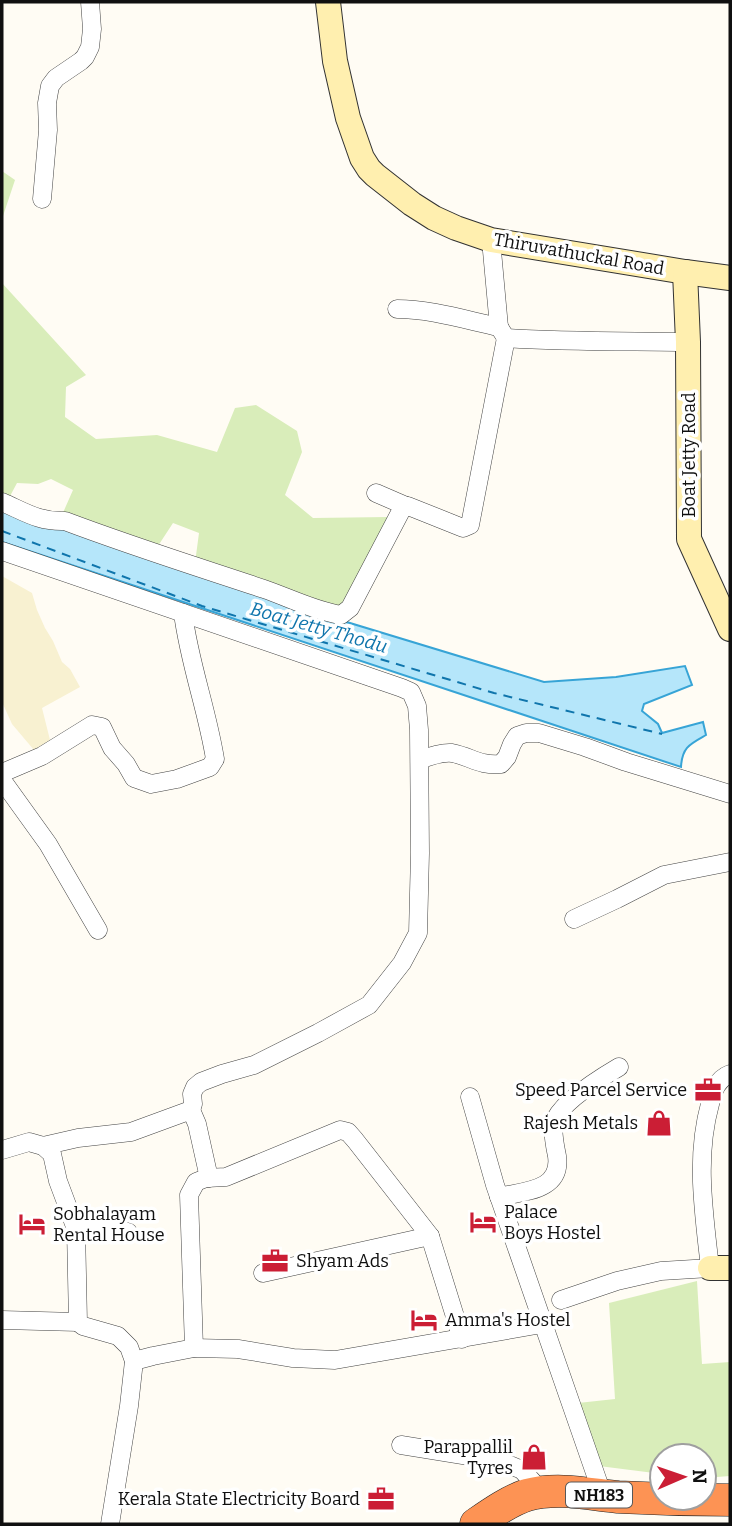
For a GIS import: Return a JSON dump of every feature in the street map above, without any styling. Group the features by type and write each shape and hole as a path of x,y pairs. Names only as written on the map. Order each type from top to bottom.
{"highway":[{"name":"NH183","path":"476,1524 506,1505 542,1492 561,1491 672,1500 730,1500"}],"main road":[{"name":"Thiruvathuckal Road","path":"328,2 335,61 348,118 362,158 369,169 412,204 433,218 491,240 730,278"},
{"name":"Boat Jetty Road","path":"685,272 689,539 730,629"}],"street":[{"path":"42,199 50,86 56,78 81,61 90,47 90,2"},
{"path":"376,493 463,528 470,525 502,333 491,240"},
{"path":"397,309 427,311 502,333 559,341 688,342"},
{"path":"2,502 37,518 50,522 65,521 183,564 341,615 350,608 405,506"},
{"path":"2,551 411,692 417,706 420,853 418,933 402,963 369,1005 254,1065 222,1074 195,1087 191,1110 197,1124 209,1178"},
{"path":"2,772 42,756 92,725 102,727 134,778 151,784 177,779 210,767 215,759 211,734 186,637 183,613"},
{"path":"419,760 437,754 453,753 488,765 501,764 508,757 517,736 539,733 730,794"},
{"path":"2,780 48,844 98,930"},
{"path":"574,919 617,900 664,874 730,862"},
{"path":"499,1197 544,1186 553,1180 558,1164 553,1125 558,1113 593,1082 620,1067"},
{"path":"561,1300 617,1281 661,1271 720,1268 700,1171 703,1127 713,1093 722,1077 730,1074"},
{"path":"470,1097 499,1197 603,1496"},
{"path":"43,1146 78,1138 131,1132 191,1110"},
{"path":"194,1348 189,1195 196,1182 226,1177 340,1130 348,1132 355,1140 430,1236 462,1339"},
{"path":"2,1150 29,1142 43,1146 52,1154 58,1181 76,1229 78,1322"},
{"path":"76,1229 128,1232"},
{"path":"263,1273 430,1236"},
{"path":"2,1320 78,1322 83,1326 118,1336 129,1346 134,1361 110,1524"},
{"path":"134,1361 194,1348 238,1349 293,1358 335,1360 542,1324"},
{"path":"401,1445 500,1461 522,1470 542,1492"}],"shaded area":[{"path":"2,576 32,593 37,610 62,662 70,669 80,687 42,708 50,740 34,750 12,724 2,702"}],"green space":[{"path":"2,171 15,180 2,219"},
{"path":"2,283 86,375 66,387 65,417 96,439 157,435 217,452 235,408 256,405 297,431 302,452 285,495 313,518 388,517 341,609 195,563 199,533 173,523 156,549 62,515 73,490 51,479 38,484 17,483 9,498 2,495"},
{"path":"697,1281 702,1364 730,1362 730,1476 718,1477 718,1442 648,1442 648,1472 599,1466 578,1403 615,1399 609,1303"}],"water":[{"name":"Boat Jetty Thodu","path":"2,507 271,599 544,682 616,677 685,666 692,685 644,704 642,711 658,724 662,733 703,722 706,735 688,747 681,767 2,542"}],"ferry route":[{"path":"2,531 202,606 494,693 662,734"}],"place":[{"name":"Speed Parcel Service","path":"708,1090"},
{"name":"Rajesh Metals","path":"659,1123"},
{"name":"Palace Boys Hostel","path":"483,1222"},
{"name":"Sobhalayam Rental House","path":"32,1224"},
{"name":"Shyam Ads","path":"275,1261"},
{"name":"Amma's Hostel","path":"424,1320"},
{"name":"Parappallil Tyres","path":"534,1457"},
{"name":"Kerala State Electricity Board","path":"381,1499"}]}
